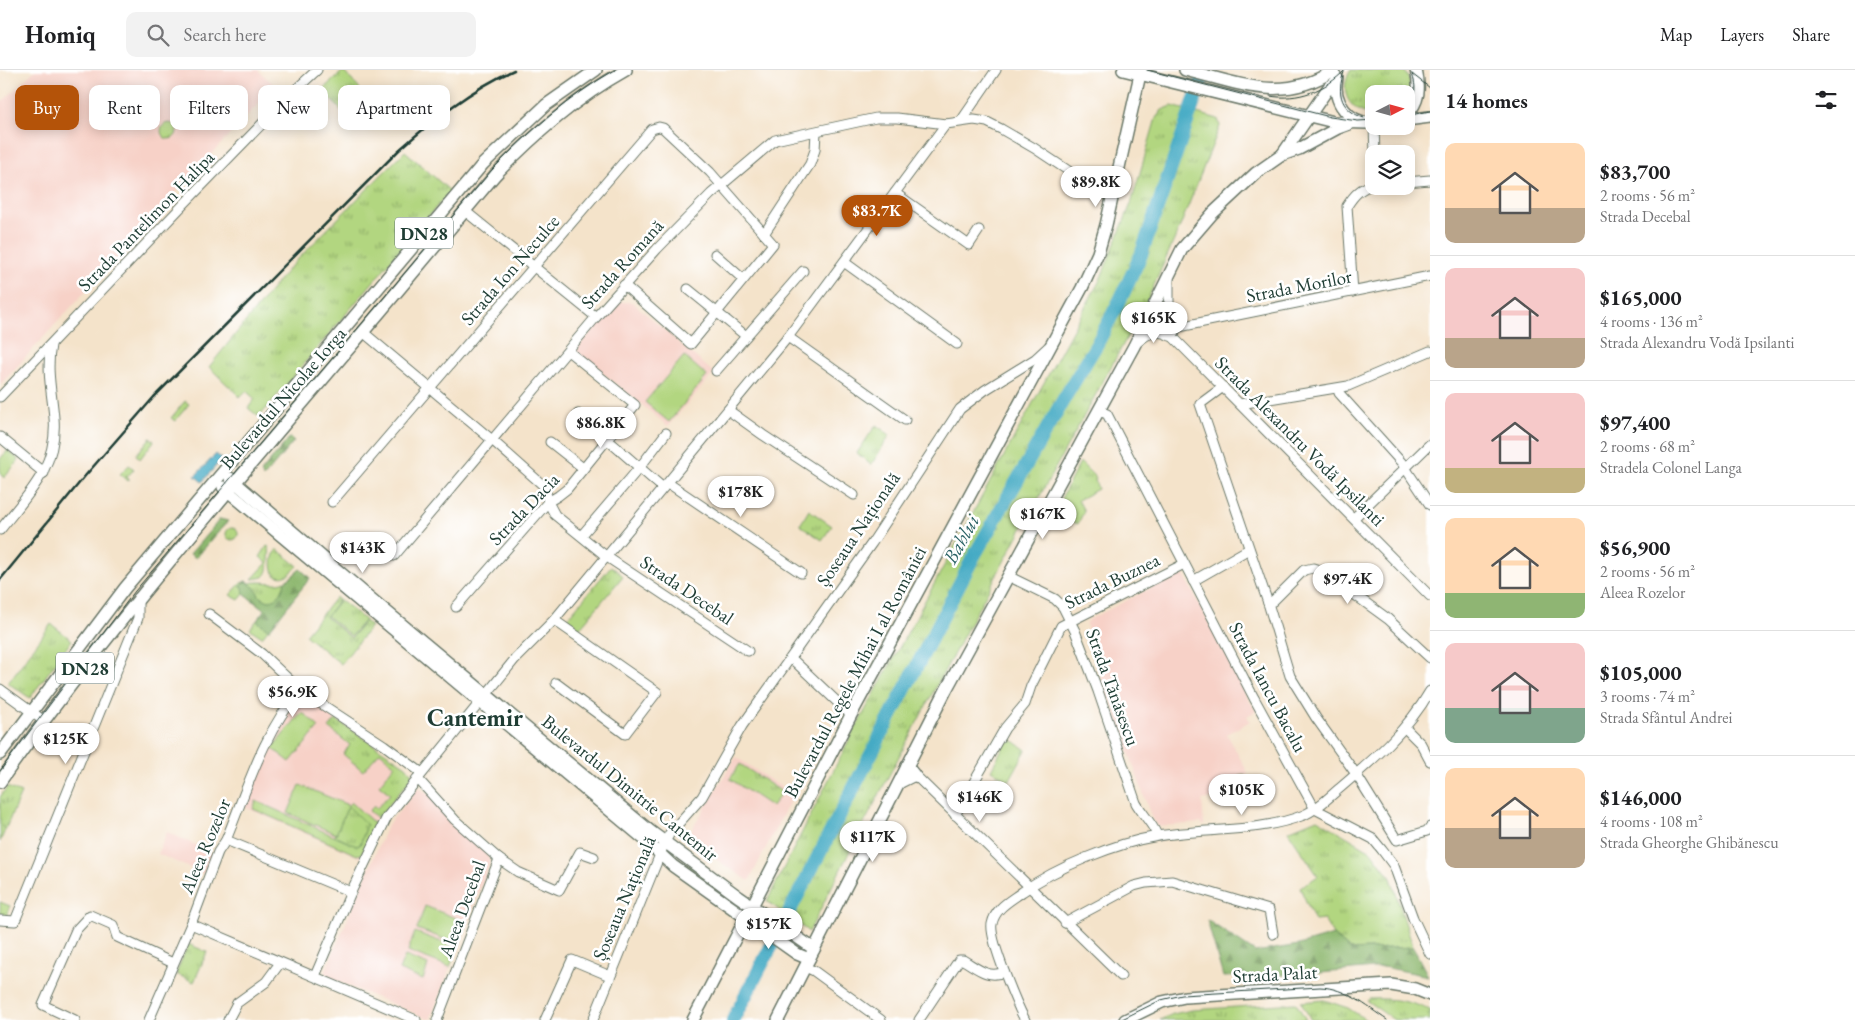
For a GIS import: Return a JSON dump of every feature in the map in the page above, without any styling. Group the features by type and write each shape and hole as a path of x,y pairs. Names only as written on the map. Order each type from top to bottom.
{"main road":[{"name":"Bulevardul Nicolae Iorga","path":"0,754 125,588 483,164 546,105 596,70"},
{"name":"Bulevardul Nicolae Iorga","path":"0,782 138,598 495,176 530,140 582,98 626,70"},
{"path":"1123,70 1141,72 1174,83 1308,116 1348,124 1365,124"},
{"path":"1185,70 1274,90 1288,89 1309,83 1334,70"},
{"path":"1340,70 1336,82 1337,96 1340,104 1352,118 1365,122"},
{"path":"1417,70 1430,79"},
{"path":"1415,105 1419,89 1417,70"},
{"name":"Șoseaua Națională","path":"1052,343 1082,288 1098,253 1141,72"},
{"path":"1282,155 1297,136 1308,116 1329,87 1336,82"},
{"path":"1286,111 1293,121 1297,136"},
{"path":"1415,119 1430,117"},
{"path":"778,1020 907,766 1134,346 1182,249 1213,213 1256,173 1282,155 1299,149 1348,124"},
{"name":"Bulevardul Regele Mihai I al României","path":"693,1020 851,715 1052,343"},
{"name":"Bulevardul Dimitrie Cantemir","path":"220,476 483,699 673,866 797,954 810,959"},
{"name":"Bulevardul Dimitrie Cantemir","path":"483,699 665,842 804,942 810,959"},
{"path":"907,766 915,776"},
{"name":"Strada Palat","path":"1125,1020 1162,1002 1191,996 1391,985 1415,989 1430,995"}],"street":[{"name":"Strada Pantelimon Halipa","path":"0,397 184,204 292,93 317,70"},
{"path":"961,121 996,70"},
{"name":"Strada Romană","path":"394,556 624,285 688,216 721,185 775,140 876,118 897,118 946,124"},
{"path":"315,976 383,824 420,775 516,659 554,620 788,337 946,124 974,120 987,122 1034,148 1102,192 1112,196"},
{"name":"Strada Ion Neculce","path":"332,502 534,266 656,128 667,130 721,185"},
{"path":"764,234 810,164 815,150 816,132"},
{"path":"1415,181 1430,180"},
{"path":"624,285 691,344 773,244 721,185"},
{"path":"1354,292 1347,206 1355,194 1365,187"},
{"path":"895,193 969,245 979,230"},
{"path":"465,211 596,317"},
{"path":"715,254 744,279"},
{"path":"844,262 957,344"},
{"path":"716,371 803,271"},
{"path":"1170,274 1169,312 1176,336"},
{"name":"Strada Morilor","path":"1176,336 1354,292 1430,276"},
{"path":"688,289 746,336"},
{"name":"Strada Alexandru Vodă Ipsilanti","path":"1156,302 1167,330 1176,336 1240,404 1430,596"},
{"path":"1134,346 1146,334 1154,331 1176,336"},
{"name":"Strada Decebal","path":"363,332 546,487 548,502 555,515 607,557 748,651"},
{"path":"788,337 905,420"},
{"name":"Șoseaua Națională","path":"593,1020 670,833 702,797 732,742 877,534 960,409 985,390 1035,359 1052,343"},
{"path":"0,530 44,473 49,460 53,444 54,420 48,374 48,359 51,345"},
{"name":"Strada Dacia","path":"456,607 548,502 567,489 635,405 568,351"},
{"path":"1240,404 1338,389 1430,351"},
{"path":"1223,386 1200,404 1268,603 1290,676 1316,718 1356,774 1397,840"},
{"path":"1338,389 1339,393 1406,468 1430,505"},
{"path":"728,410 762,435 854,495"},
{"name":"Strada Iancu Bacalu","path":"1099,410 1107,414 1314,809"},
{"path":"578,414 640,467 801,573"},
{"path":"582,535 640,467 666,433"},
{"path":"0,437 44,473"},
{"path":"550,442 583,468"},
{"path":"1354,518 1430,444"},
{"path":"1193,581 1249,549"},
{"name":"Strada Buznea","path":"956,815 1005,728 1025,704 1031,686 1061,626 1184,564"},
{"path":"1268,603 1273,601 1304,570 1313,568 1322,571 1388,619 1430,658"},
{"name":"Strada Tănăsescu","path":"1008,576 1055,599 1064,607 1098,690 1136,803 1142,814 1157,832 1157,836"},
{"path":"0,920 15,921 138,618 138,598"},
{"name":"Aleea Decebal","path":"209,614 262,654 300,690 384,744 420,775 455,820 499,859 437,1020"},
{"path":"554,620 657,692 625,734 556,683"},
{"path":"791,658 851,715"},
{"path":"0,689 44,721"},
{"name":"Aleea Rozelor","path":"149,1020 191,924 218,852 226,840 270,734 286,706 300,690"},
{"path":"1025,1020 1004,972 991,926 995,914 1000,908 1029,887 1098,854 1157,836 1256,827 1286,821 1314,809 1356,774 1404,728 1430,691"},
{"path":"1404,728 1420,744 1430,761"},
{"path":"899,784 915,776 1121,976"},
{"path":"1314,809 1373,839 1382,850 1394,866 1413,918 1430,954"},
{"path":"1382,850 1397,840 1427,831 1430,827"},
{"path":"226,840 351,892"},
{"path":"499,859 518,872 559,890 580,852 594,857"},
{"path":"1066,922 1134,886 1159,881 1185,885 1269,910 1273,934"},
{"path":"75,1020 43,1005 76,930 90,915 113,925 117,937 173,963"},
{"path":"191,924 416,1020"},
{"path":"810,959 814,970 881,1020"},
{"path":"545,1020 572,960 610,976"},
{"path":"918,1020 959,960 963,960 987,974 996,976 1004,972"},
{"path":"228,1020 237,1003 266,982 280,962"},
{"path":"388,1020 393,1010"}],"shaded area":[{"path":"35,70 258,70 274,85 258,85 258,104 248,115 248,85 170,85 170,130 234,130 0,385 0,104 15,89 15,130 79,130 79,85 20,85"},
{"path":"616,302 632,302 714,373 668,426 575,351"},
{"path":"1181,573 1245,690 1245,694 1256,711 1247,716 1250,721 1227,734 1248,773 1244,775 1249,785 1225,797 1202,800 1204,826 1200,823 1157,826 1152,819 1110,698 1107,696 1086,624 1090,619"},
{"path":"306,699 406,766 412,774 411,779 378,818 361,858 242,806 277,728 293,704 299,700"},
{"path":"736,757 793,795 749,881 686,839"},
{"path":"418,788 429,794 486,850 489,858 489,865 430,1020 326,975 326,970 387,826"},
{"path":"167,832 213,853 203,874 158,854"}],"green space":[{"path":"1351,70 1404,70 1410,85 1365,85 1365,113 1358,110 1348,100 1345,86"},
{"path":"343,71 356,85 338,85 338,107 328,96 328,85"},
{"path":"1172,106 1218,119 1220,126 1179,229 1147,301 932,693 809,932 767,901 849,740 1100,280 1131,204 1156,118 1162,110"},
{"path":"169,123 170,130 177,130 176,134 169,139 161,131"},
{"path":"405,151 450,191 259,417 248,408 255,399 246,391 240,397 209,367 289,268"},
{"path":"684,356 707,376 669,422 645,402"},
{"path":"185,401 189,404 175,421 171,418"},
{"path":"876,425 890,435 871,465 857,453"},
{"path":"290,437 294,441 263,478 261,472"},
{"path":"150,438 154,441 140,459 136,455"},
{"path":"8,450 19,460 4,478 0,474 0,459"},
{"path":"1080,462 1096,478 1098,489 1078,500 1084,511 1078,524 1053,514"},
{"path":"129,465 134,469 127,477 128,481 120,474"},
{"path":"809,510 832,526 822,540 800,525"},
{"path":"220,519 228,521 196,558 190,554"},
{"path":"232,528 238,534 232,540 226,534"},
{"path":"267,546 269,547 269,565 267,573 264,576 252,579 267,563 260,557"},
{"path":"277,549 298,566 282,577 275,575 272,568 272,561"},
{"path":"611,566 623,576 579,629 567,619"},
{"path":"300,569 310,578 262,637 250,629 265,610 244,594 239,600 230,595 241,583 246,581 250,583 283,582"},
{"path":"300,569 310,578 269,630 257,621 265,610 244,594 243,587 240,586 246,581 255,588 260,597 269,601 278,596 282,591 285,581"},
{"path":"336,597 339,600 326,617 351,638 365,621 371,626 341,664 305,635"},
{"path":"340,600 365,620 351,636 327,616"},
{"path":"51,624 72,640 30,698 8,683"},
{"path":"302,712 319,727 290,762 272,748"},
{"path":"336,720 406,766 412,774 411,779 378,818 369,811 374,806 377,808 390,794 379,785 395,765 380,752 363,771 343,754 350,745 329,728"},
{"path":"1008,737 1026,750 1009,781 991,770"},
{"path":"740,764 782,792 772,807 730,779"},
{"path":"1244,774 1249,785 1225,797 1216,798 1212,790"},
{"path":"300,785 348,805 351,802 373,822 374,825 362,854 357,855 253,809 256,801 356,846 360,845 367,825 348,806 336,834 288,813"},
{"path":"7,787 21,793 0,842 0,797"},
{"path":"348,806 367,825 360,845 356,846 335,836"},
{"path":"1317,819 1371,851 1391,878 1413,947 1350,950 1333,935 1324,920 1315,921 1300,888 1318,876 1288,831"},
{"path":"683,861 733,897 730,901 681,865"},
{"path":"0,902 10,906 6,916 0,915"},
{"path":"425,906 466,922 458,944 417,929"},
{"path":"1207,920 1255,952 1299,945 1333,935 1350,950 1413,947 1428,976 1384,967 1311,974 1223,977"},
{"path":"415,932 457,948 450,967 408,951"},
{"path":"188,944 207,952 194,982 176,974"},
{"path":"405,956 428,965 423,980 399,970"},
{"path":"1369,999 1385,999 1415,1004 1430,1010 1430,1020 1394,1020 1367,1001"},
{"path":"1324,1000 1348,1008 1366,1020 1311,1020 1301,1002"},
{"path":"1296,1003 1306,1020 1160,1020 1173,1014 1192,1010"}],"water":[{"path":"216,454 222,459 202,482 195,476"}],"waterway":[{"name":"Bahlui","path":"733,1020 974,556 1097,344 1121,298 1141,255 1205,70"}],"tram line":[{"path":"0,771 135,591 492,170 520,142 565,103 615,70"},
{"path":"1147,70 1330,117 1365,121"},
{"path":"1270,96 1291,97 1311,92 1329,83 1345,70"},
{"path":"1344,72 1341,87 1342,100 1350,111 1364,118"},
{"path":"1412,74 1430,88"},
{"path":"1412,74 1415,85"},
{"path":"1415,114 1430,111"},
{"path":"1120,1020 1161,1000 1182,995 1320,987 1347,994 1387,1020"}],"railway":[{"path":"0,580 85,476 154,397 398,151 467,96 514,70"}],"district":[{"name":"Cantemir","path":"475,717"}]}
